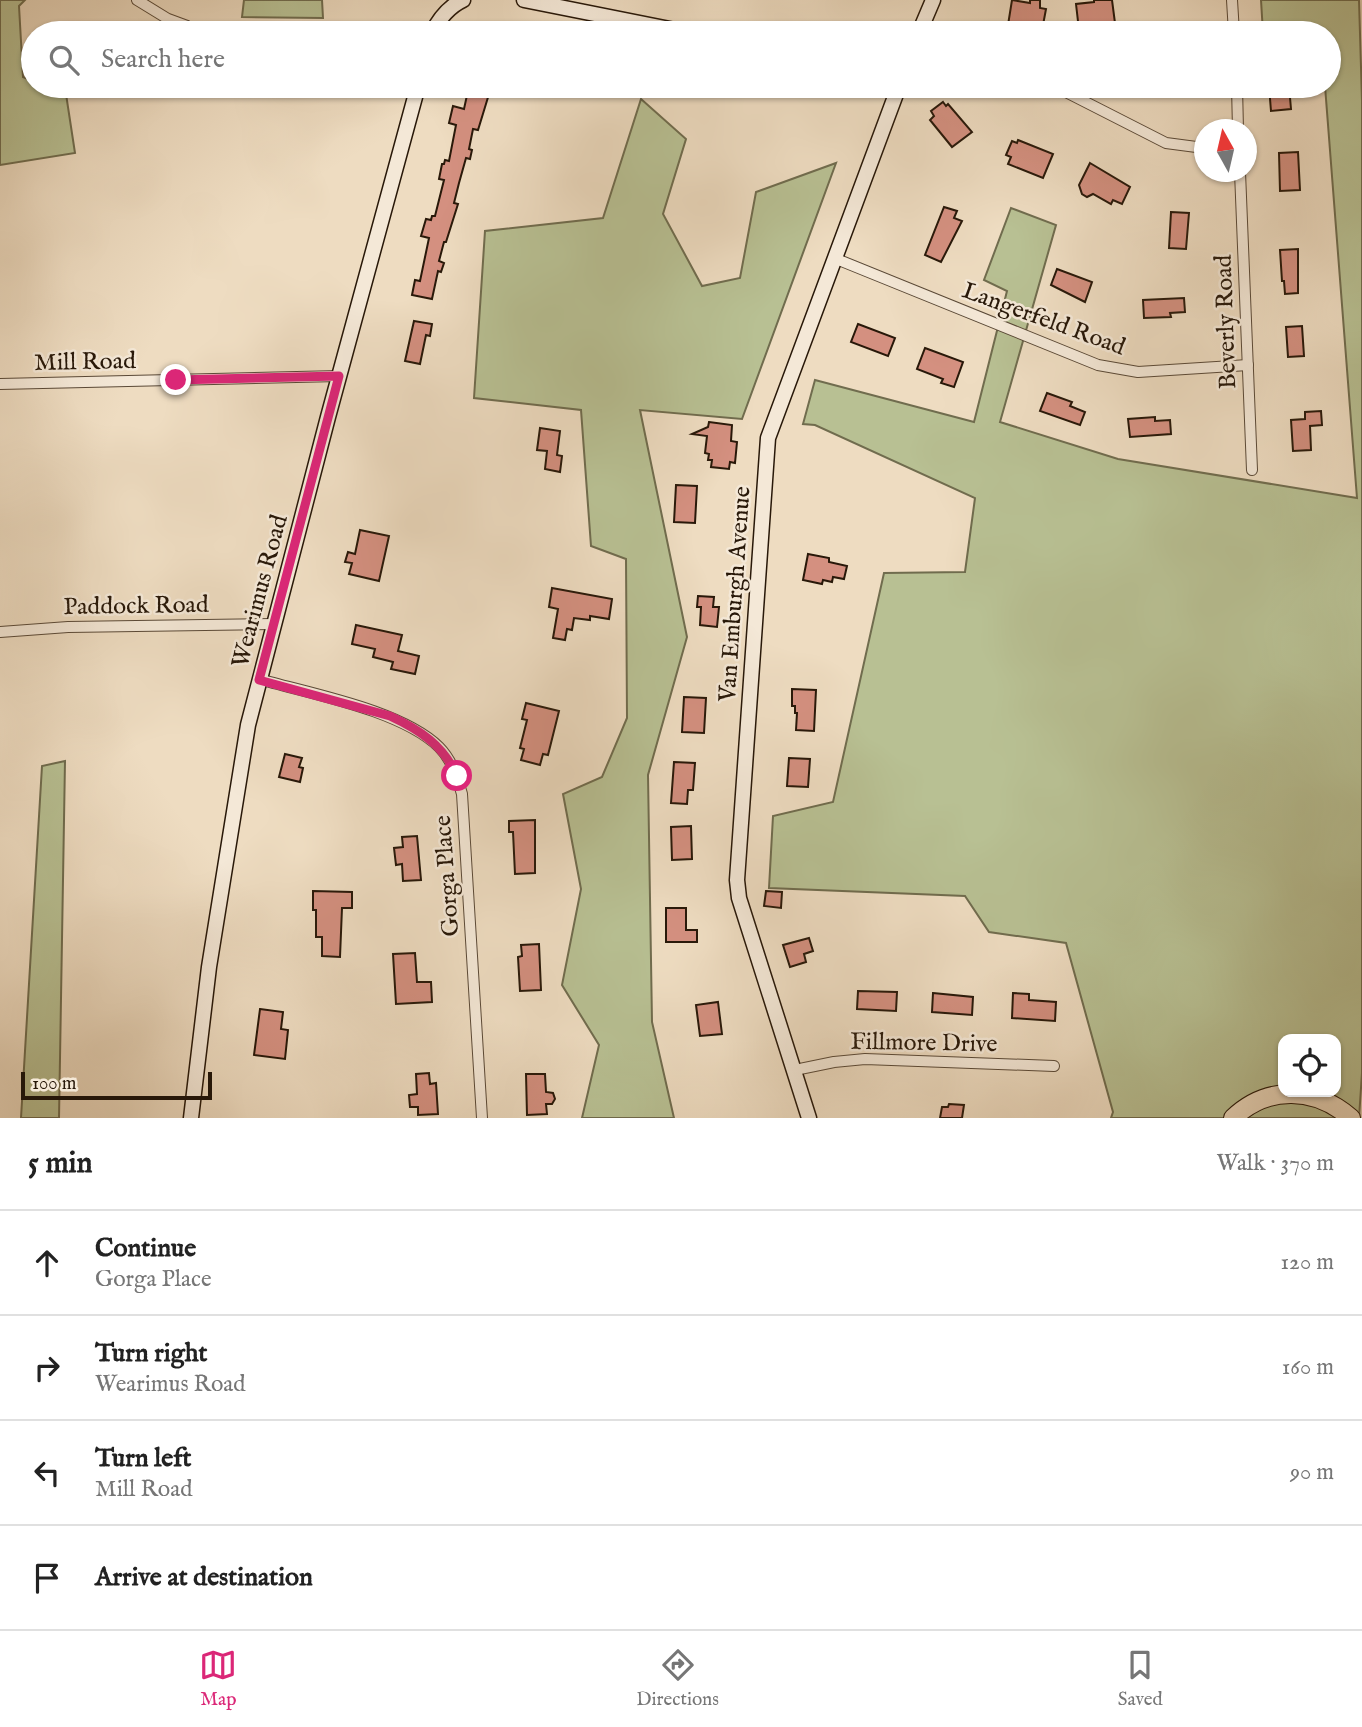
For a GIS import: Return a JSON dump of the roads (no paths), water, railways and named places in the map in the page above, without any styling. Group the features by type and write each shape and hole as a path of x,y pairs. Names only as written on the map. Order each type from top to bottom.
{"highway":[{"path":"1233,1118 1266,1097 1291,1093 1326,1100 1351,1118"}],"street":[{"path":"137,0 173,21"},
{"path":"524,0 630,21"},
{"path":"924,21 933,0"},
{"path":"1232,0 1233,21"},
{"path":"438,21 459,1"},
{"name":"Wearimus Road","path":"191,1118 214,934 248,725 415,98"},
{"name":"Van Emburgh Avenue","path":"809,1118 739,898 737,880 768,438 894,98"},
{"path":"1076,98 1166,143 1194,147"},
{"path":"1237,98 1238,119"},
{"name":"Beverly Road","path":"1240,182 1252,470"},
{"name":"Langerfeld Road","path":"834,258 1098,365 1138,372 1248,365"},
{"name":"Mill Road","path":"0,384 339,376"},
{"name":"Paddock Road","path":"0,632 68,627 274,624"},
{"name":"Gorga Place","path":"259,680 390,716 424,734 450,760 462,794 482,1118"},
{"name":"Fillmore Drive","path":"795,1070 865,1059 1054,1066"}]}
